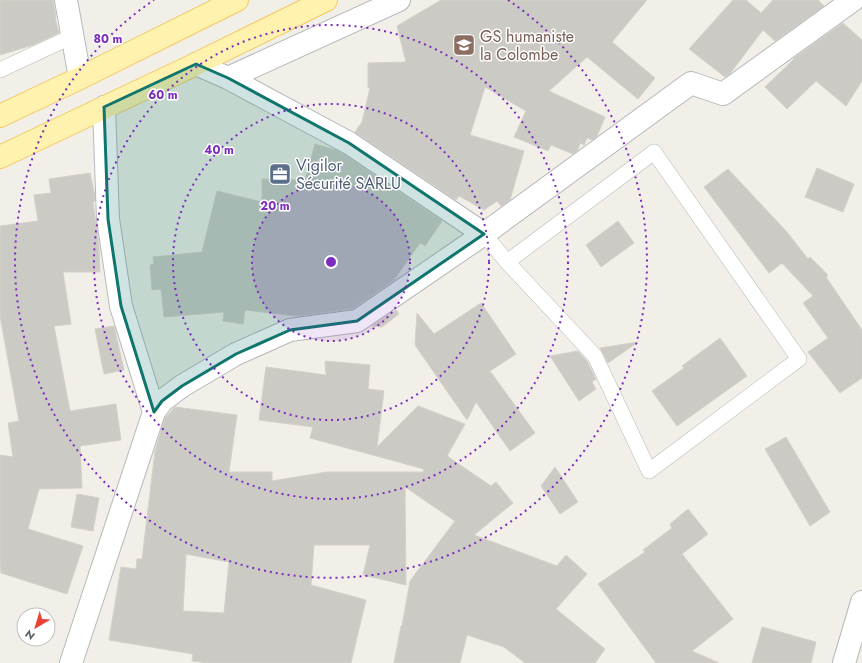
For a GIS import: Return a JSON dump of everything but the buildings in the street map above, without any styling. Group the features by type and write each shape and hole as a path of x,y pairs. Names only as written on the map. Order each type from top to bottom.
{"main road":[{"path":"0,116 237,0"},
{"path":"0,157 196,64 326,0"}],"street":[{"path":"66,0 80,78"},
{"path":"228,78 399,0"},
{"path":"71,663 154,412 162,400 182,386 236,354 290,330 357,321 484,234 691,83 723,94 853,0"},
{"path":"196,64 228,78 349,143 484,234"},
{"path":"104,107 108,219 121,306 154,412"},
{"path":"844,663 862,602"}],"lane":[{"path":"0,70 73,36"},
{"path":"484,234 507,262 595,356 649,471 799,358 654,152 507,262"}],"highlighted area":[{"path":"196,64 228,78 349,143 484,234 357,321 290,330 236,354 182,386 162,401 154,412 121,306 108,219 104,107"}],"place":[{"name":"GS humaniste la Colombe","path":"464,45"},
{"name":"Vigilor Sécurité SARLU","path":"280,174"}]}
